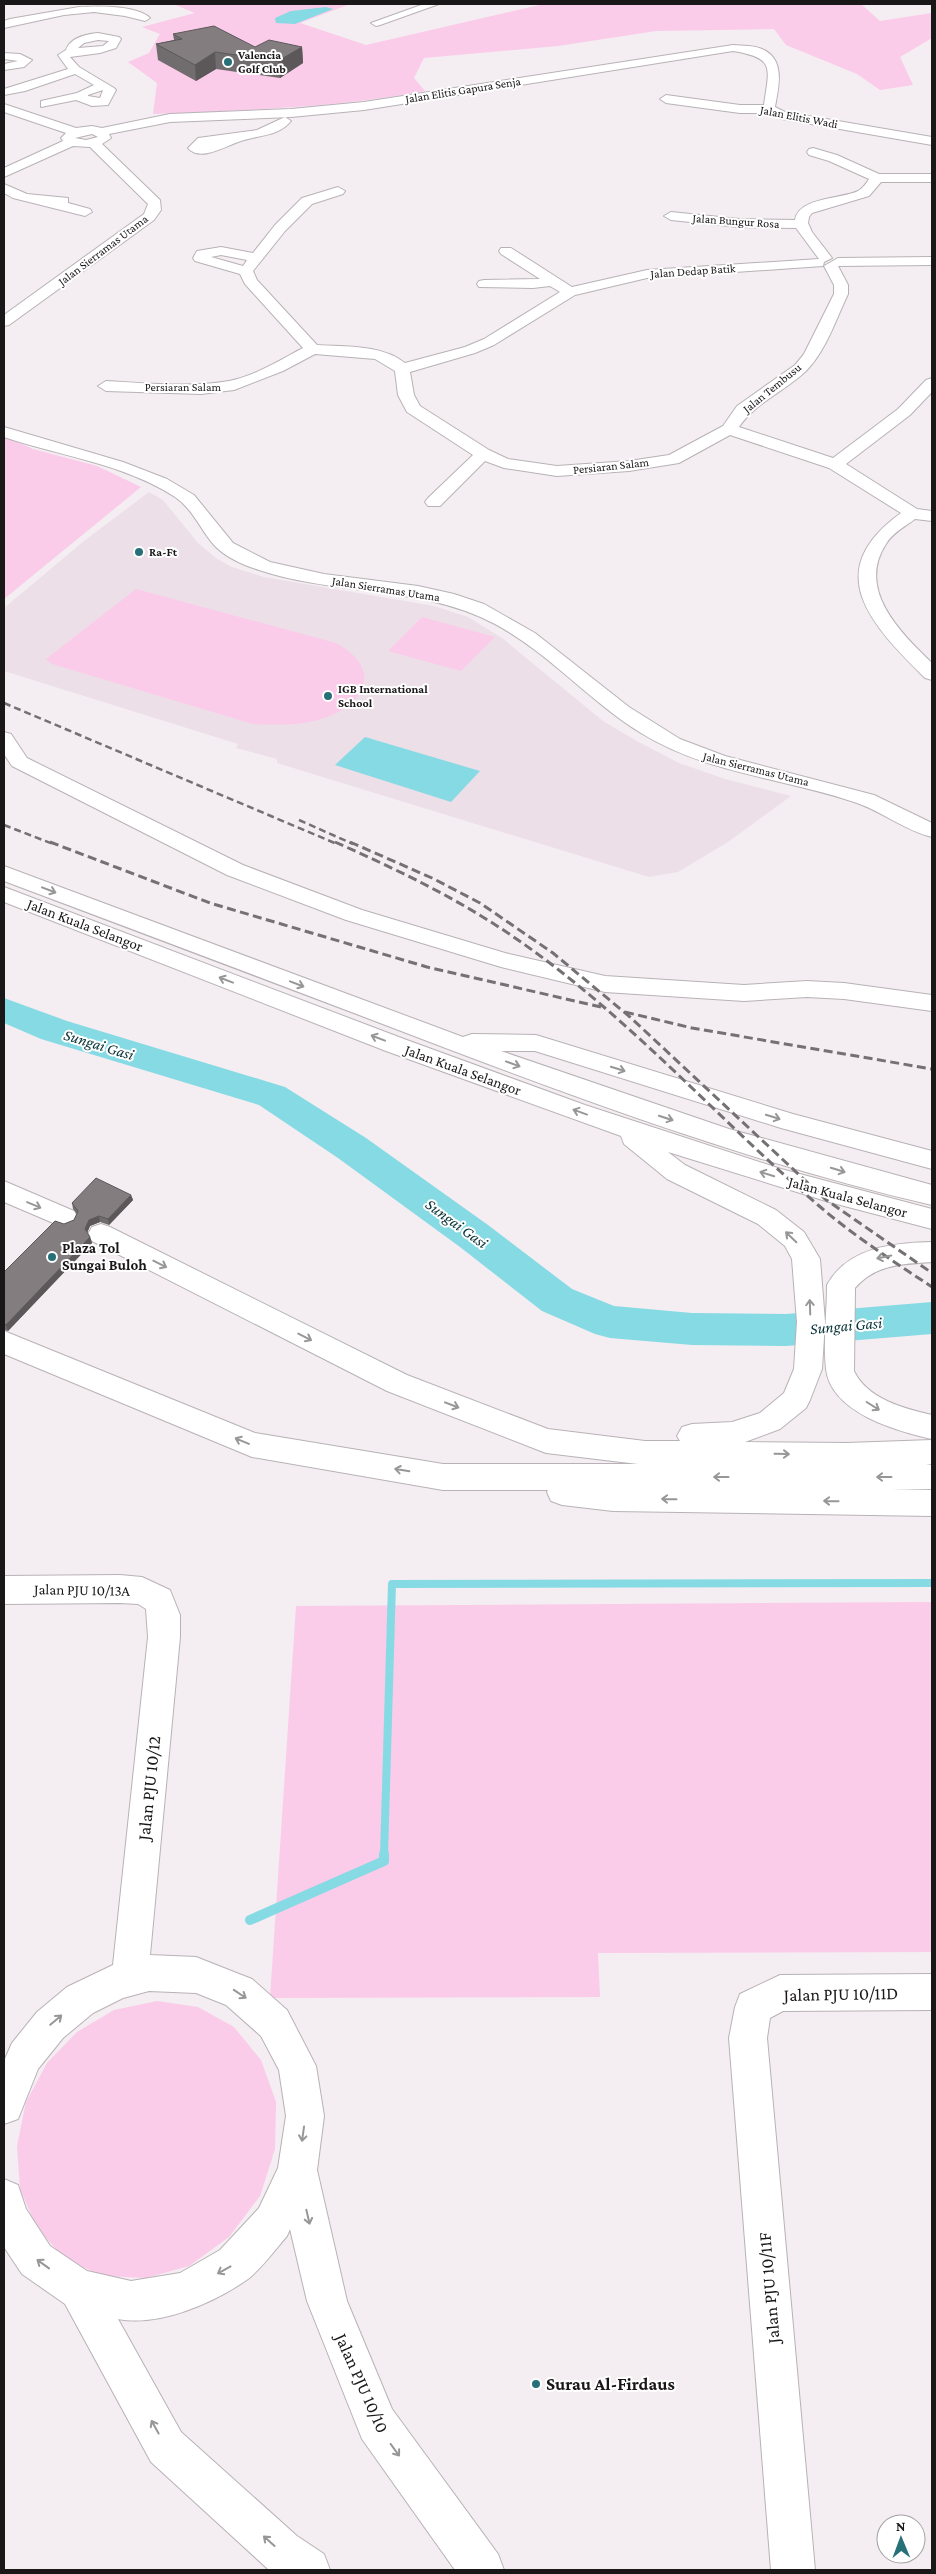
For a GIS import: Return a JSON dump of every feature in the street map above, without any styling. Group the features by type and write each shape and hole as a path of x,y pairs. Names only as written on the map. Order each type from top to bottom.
{"main road":[{"path":"376,23 434,4"},
{"path":"7,21 89,8 122,10 145,18"},
{"name":"Jalan Elitis Gapura Senja","path":"73,137 92,130 98,138 170,118 246,115 364,106 733,48 760,52 773,67 775,76 769,109"},
{"path":"45,104 64,98 80,96 92,102 104,102 110,90 77,70 66,61 64,54"},
{"path":"4,56 36,57"},
{"path":"4,67 20,65 25,62 24,58"},
{"path":"4,92 21,89 77,70"},
{"name":"Jalan Elitis Wadi","path":"666,99 740,109 769,109 782,115 932,140"},
{"path":"4,108 73,137"},
{"path":"246,115 245,135 277,128 285,121"},
{"path":"4,173 73,137"},
{"name":"Jalan Sierramas Utama","path":"4,322 149,217 154,210 155,203 98,138"},
{"path":"813,152 833,158 877,178 932,178"},
{"name":"Jalan Bungur Rosa","path":"828,262 802,224 801,217 811,208 864,193 877,178"},
{"path":"4,188 10,192 85,212"},
{"path":"246,271 280,228 307,201 338,191"},
{"path":"35,199 63,201"},
{"name":"Jalan Bungur Rosa","path":"671,216 739,223 802,224"},
{"path":"246,271 200,258 202,254 212,251 256,258"},
{"path":"506,251 570,292"},
{"name":"Jalan Dedap Batik","path":"402,369 470,350 489,342 570,292 647,274 828,262 932,261"},
{"name":"Jalan Tembusu","path":"729,429 743,409 800,368 811,354 841,294 841,285 828,262"},
{"path":"246,271 250,281 312,349 373,354 391,360 402,369"},
{"path":"484,284 533,284 553,281"},
{"path":"12,297 30,304"},
{"name":"Jalan Sierramas Utama","path":"4,329 30,304"},
{"name":"Persiaran Salam","path":"106,386 202,388 234,386 278,368 312,349"},
{"name":"Persiaran Salam","path":"402,369 406,396 413,409 483,454 504,462 557,471 629,466 673,459 729,429"},
{"path":"835,464 904,412 932,383"},
{"path":"729,429 835,464 912,513 932,516"},
{"name":"Jalan Sierramas Utama","path":"4,432 107,463 164,484 183,494 201,513 221,542 234,553 274,568 318,579 429,595 476,608 517,628 594,690 670,742 721,762 860,796 932,831"},
{"path":"434,502 483,454"},
{"path":"912,513 878,542 867,572 866,588 874,609 902,644 932,674"},
{"path":"4,738 20,762 235,870 354,915 501,960 605,984 687,991 744,993 807,989 844,991 932,1003"},
{"name":"Jalan Sierramas Utama","path":"902,818 919,835 932,843"},
{"name":"Jalan Kuala Selangor","path":"4,873 450,1041 648,1112 876,1181 932,1195"},
{"name":"Jalan Kuala Selangor","path":"4,894 434,1060 619,1126 716,1159 861,1202 932,1219"},
{"path":"450,1041 536,1043 790,1122 932,1160"},
{"path":"546,1441 732,1434 770,1421 796,1400 808,1369 810,1280 806,1259 795,1239 767,1217 676,1172 619,1126"},
{"path":"4,1191 65,1218"},
{"path":"100,1234 397,1383 546,1441 645,1453 846,1454 932,1452"},
{"path":"932,1252 904,1253 877,1258 855,1269 841,1285 840,1371 848,1386 869,1404 896,1419 932,1427"},
{"path":"4,1342 252,1445 443,1477 613,1498 932,1503"},
{"path":"443,1477 932,1477"},
{"name":"Jalan PJU 10/13A","path":"4,1590 120,1589 142,1591 159,1600"},
{"name":"Jalan PJU 10/12","path":"130,1977 164,1637 164,1615 159,1600"},
{"path":"4,2105 15,2056 80,2000 114,1983 149,1973 196,1975 239,1992 274,2023 297,2066 305,2116 297,2170 273,2222 234,2264 184,2292 131,2301 79,2290 36,2260 7,2216 4,2199"},
{"name":"Jalan PJU 10/11D","path":"753,2007 780,1993 932,1992"},
{"name":"Jalan PJU 10/11F","path":"753,2007 748,2038 794,2570"},
{"name":"Jalan PJU 10/10","path":"297,2170 327,2301 377,2424 482,2570"},
{"path":"79,2290 166,2447 281,2552 308,2570"}],"shaded area":[{"path":"173,4 350,4 300,23 366,45 544,4 861,4 880,21 932,13 932,38 900,57 913,85 880,90 857,74 786,45 774,29 656,31 558,46 424,58 414,78 425,91 391,97 323,105 153,114 157,83 128,62 149,53 160,34 142,27 195,13"},
{"path":"4,436 33,449 97,466 141,487 4,599"},
{"name":"IGB International School","path":"149,492 163,500 198,543 217,559 232,567 264,577 434,606 468,617 502,638 603,721 635,740 679,763 725,779 791,796 728,842 678,872 649,877 277,763 277,759 236,748 238,744 4,671 4,608 84,541"},
{"path":"136,589 336,643 359,662 363,671 364,681 361,691 344,709 312,722 273,725 253,724 52,664 46,659"},
{"path":"422,617 495,637 461,671 388,651"},
{"path":"932,1602 932,1952 598,1953 600,1997 270,1998 296,1606"},
{"path":"157,2001 198,2007 234,2027 261,2060 276,2102 275,2149 260,2196 229,2237 189,2266 146,2278 103,2276 65,2259 37,2228 20,2189 17,2146 26,2102 47,2063 77,2032 114,2010"}],"water":[{"path":"326,7 333,9 295,24 276,23 275,18 291,11"},
{"path":"365,737 480,771 451,802 335,765"}],"building":[{"path":"214,26 255,47 269,40 302,47 278,61 215,52 195,65 156,44 182,39 173,34"},
{"name":"Plaza Tol Sungai Buloh","path":"96,1178 131,1195 108,1219 99,1216 89,1220 85,1229 90,1237 6,1325 4,1324 4,1272 55,1221 64,1224 74,1220 78,1211 72,1203"}],"waterway":[{"name":"Sungai Gasi","path":"4,1010 54,1030 272,1096 352,1148 474,1236 557,1300 610,1322 692,1329 786,1330 887,1320 932,1318"},
{"path":"384,1855 392,1584 932,1583"},
{"path":"250,1920 384,1861 384,1855"}],"railway":[{"path":"4,703 337,844"},
{"path":"299,820 353,844"},
{"path":"4,825 53,844"},
{"path":"50,842 210,903 427,967 601,1007"},
{"path":"335,842 452,899 518,940 597,1001 635,1034 818,1205 860,1238 932,1287"},
{"path":"350,842 432,878 480,903 553,953 630,1017 825,1199 932,1273"},
{"path":"625,1012 692,1028 932,1069"}],"place":[{"name":"Valencia Golf Club","path":"228,62"},
{"name":"Ra-Ft","path":"139,552"},
{"name":"IGB International School","path":"328,696"},
{"name":"Plaza Tol Sungai Buloh","path":"52,1257"},
{"name":"Surau Al-Firdaus","path":"536,2384"}]}
